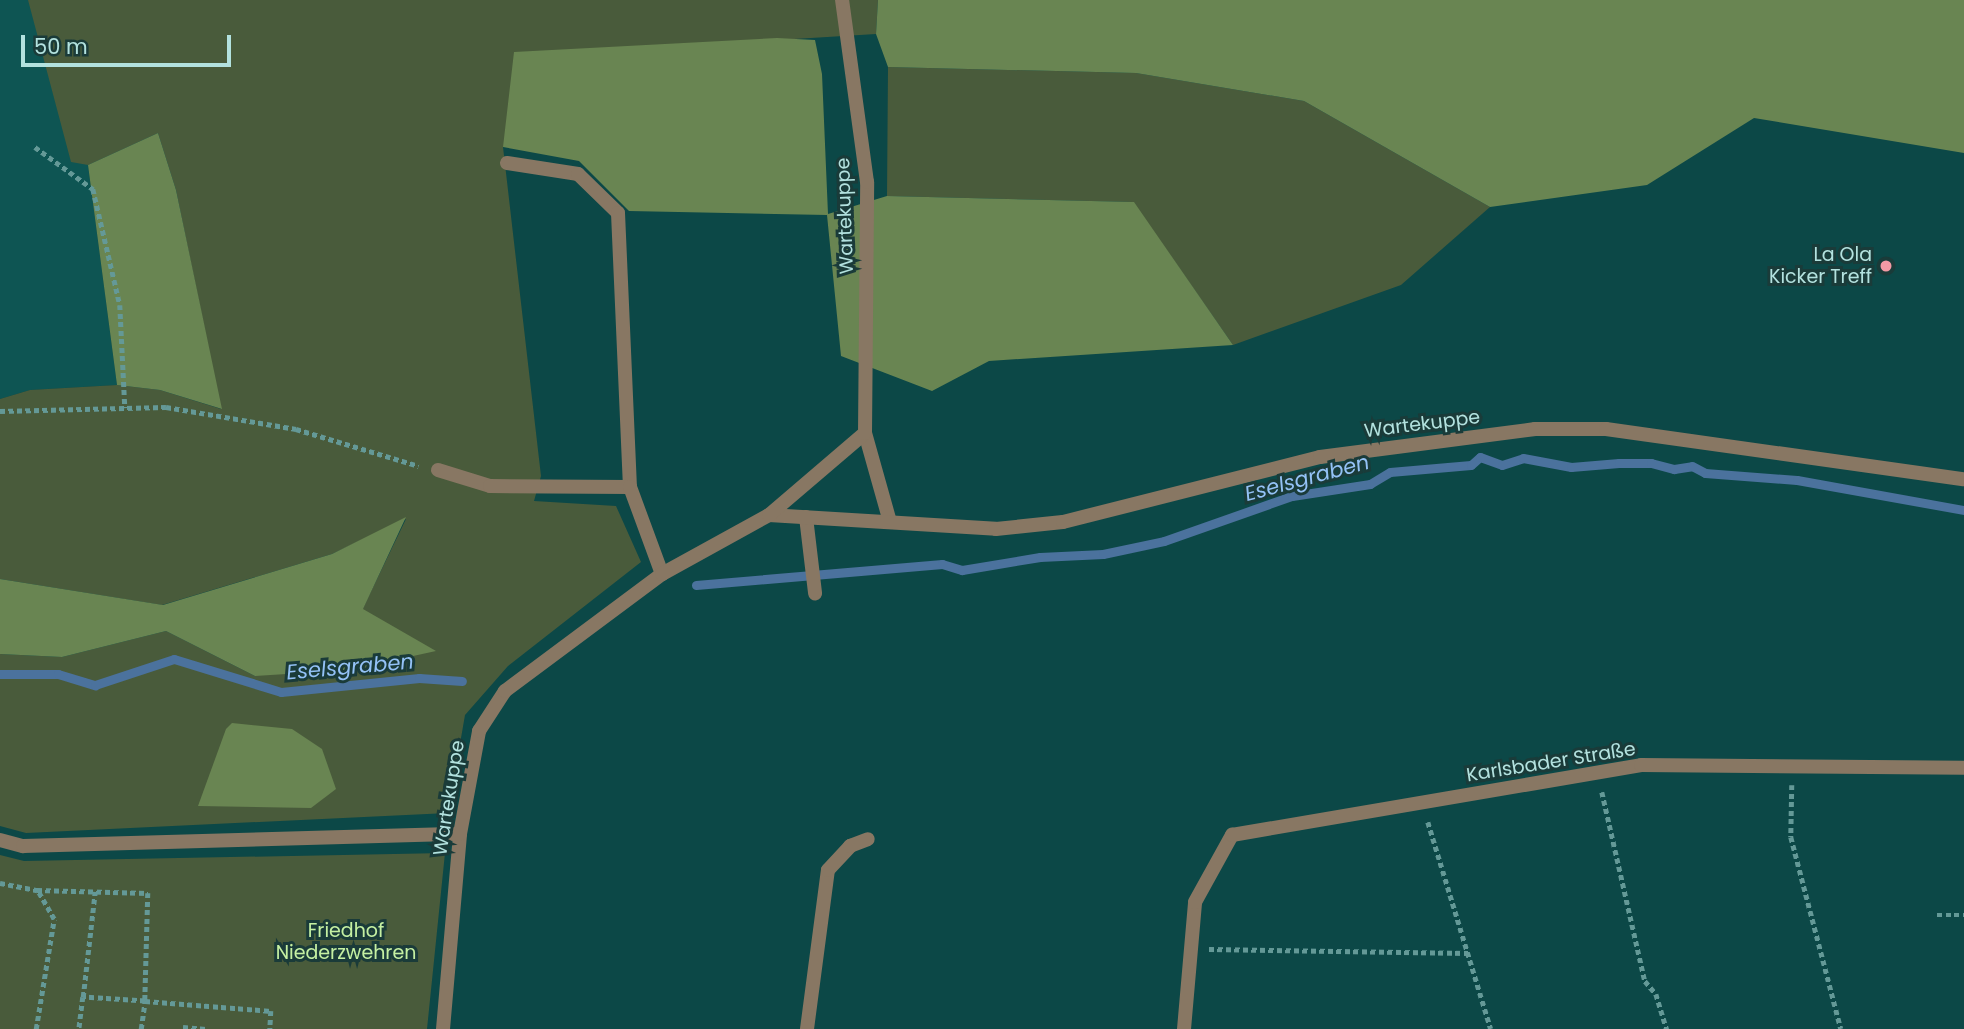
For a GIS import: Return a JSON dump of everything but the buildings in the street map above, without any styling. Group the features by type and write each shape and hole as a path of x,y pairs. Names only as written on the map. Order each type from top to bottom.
{"street":[{"name":"Wartekuppe","path":"842,0 867,182 865,433 890,522"},
{"path":"507,163 578,174 618,213 630,487 662,574"},
{"name":"Wartekuppe","path":"769,515 996,529 1063,522 1320,457 1535,429 1606,429 1964,479"},
{"name":"Wartekuppe","path":"443,1029 460,834 479,731 505,691 662,574 769,515 865,433"},
{"path":"438,470 490,486 630,487"},
{"path":"806,517 815,593"},
{"name":"Karlsbader Straße","path":"1191,949 1195,902 1233,835 1641,765 1964,768"},
{"path":"0,840 23,846 460,834"},
{"path":"807,1029 828,870 850,846 868,839"},
{"path":"1184,1029 1191,949"}],"path":[{"path":"35,147 93,189 120,305 125,408"},
{"path":"0,411 166,407 296,429 385,458 438,470"},
{"path":"1793,766 1791,837 1841,1029"},
{"path":"1597,773 1645,981 1656,994 1667,1029"},
{"path":"1422,803 1491,1029"},
{"path":"0,883 37,890 148,892 145,1001 141,1029"},
{"path":"36,1029 54,919 37,890"},
{"path":"79,1029 95,892"},
{"path":"1937,915 1964,915"},
{"path":"1191,949 1468,953"},
{"path":"83,997 271,1011 270,1029"},
{"path":"183,1027 206,1029"}],"shaded area":[{"path":"0,0 763,0 666,47 277,78 88,165 117,385 30,390 0,399"},
{"path":"878,0 1964,0 1964,153 1754,118 1647,185 1490,207 1304,101 1136,73 888,67 876,34"},
{"path":"777,38 815,40 822,74 828,214 887,196 1134,202 1233,345 989,361 932,391 841,356 827,215 629,211 579,161 503,147 514,52"},
{"path":"158,133 176,190 222,409 160,390 117,385 88,165"},
{"path":"406,517 363,609 436,651 349,670 255,676 166,631 62,657 0,654 0,579 163,605 332,554"},
{"path":"232,723 292,729 322,749 336,789 311,808 198,806 226,729"}],"green space":[{"path":"28,0 878,0 876,34 666,47 503,147 541,476 534,501 616,506 641,562 508,666 465,715 448,813 26,833 0,826 0,654 62,657 166,631 255,676 362,610 406,519 332,554 162,605 0,579 0,399 30,390 117,385 160,390 221,409 176,190 158,133 88,165 71,162"},
{"path":"888,67 1136,73 1304,101 1490,207 1401,285 1233,345 1133,202 887,196"},
{"name":"Friedhof Niederzwehren","path":"445,853 427,1029 0,1029 0,855 24,861"}],"waterway":[{"name":"Eselsgraben","path":"696,585 942,564 962,570 1040,557 1103,554 1164,541 1292,496 1370,484 1390,472 1471,465 1480,457 1502,465 1523,458 1571,467 1619,463 1651,463 1674,469 1692,466 1705,473 1797,480 1964,510"},
{"name":"Eselsgraben","path":"0,674 58,674 95,685 174,659 281,692 419,678 462,681"}],"place":[{"name":"La Ola Kicker Treff","path":"1886,266"}]}
